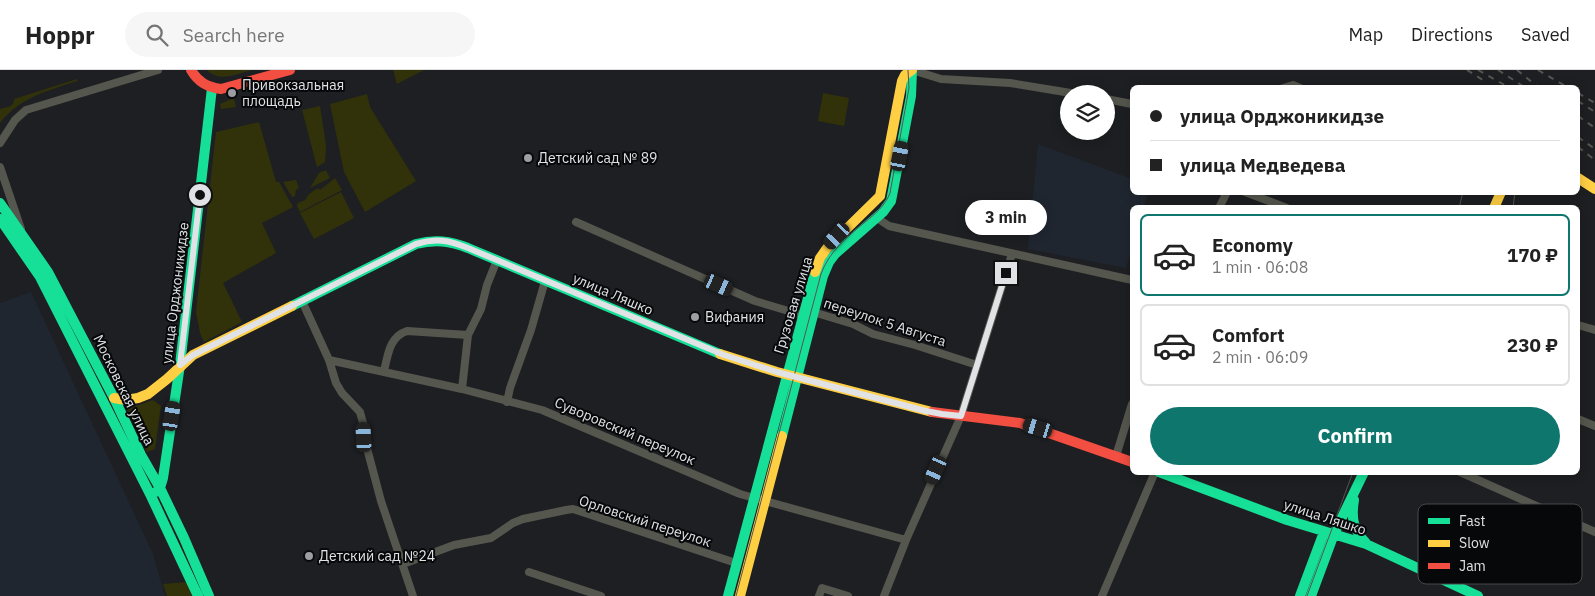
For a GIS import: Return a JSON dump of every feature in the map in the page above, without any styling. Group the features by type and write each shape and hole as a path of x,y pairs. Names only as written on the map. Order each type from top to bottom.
{"main road":[{"path":"190,70 202,84 221,89 290,70"},
{"name":"Грузовая улица","path":"728,596 754,498 823,276 836,254 888,207 893,193 911,96 912,70"},
{"name":"Грузовая улица","path":"740,596 765,502 802,316 815,272 823,253 837,236 871,207 880,196 902,81 905,74 912,70"},
{"name":"улица Орджоникидзе","path":"160,488 180,365 212,88"},
{"path":"1580,179 1595,189"},
{"name":"Московская улица","path":"0,203 48,272 114,398 141,455 160,488 209,596"},
{"name":"Московская улица","path":"0,219 40,277 151,496 198,596"},
{"name":"улица Ляшко","path":"114,398 131,400 152,392 167,381 180,365 193,355 416,244 438,239 456,243 724,355 791,376 926,411 961,416 1001,418 1020,422 1130,461"},
{"name":"улица Ляшко","path":"1167,475 1287,520 1366,544 1418,568"},
{"path":"1300,596 1329,533 1363,475"},
{"path":"151,496 160,488"},
{"path":"1355,491 1352,518 1357,535 1366,544"},
{"path":"1311,596 1329,533"},
{"name":"улица Ляшко","path":"1452,584 1478,596"}],"street":[{"path":"0,143 15,120 26,110 158,70"},
{"path":"912,70 941,79 1010,83 1060,91"},
{"path":"1115,101 1130,104"},
{"path":"0,167 24,235"},
{"path":"1253,195 1279,205"},
{"path":"877,218 889,226 1130,280"},
{"name":"переулок 5 Августа","path":"576,222 755,301 802,316"},
{"path":"884,596 906,540 961,416 1012,254"},
{"path":"462,389 468,335 481,310 486,285 497,260"},
{"path":"507,402 545,281"},
{"path":"302,301 329,360 336,383 360,412 364,437 379,492 413,596"},
{"name":"переулок 5 Августа","path":"813,312 853,324 873,334 977,365"},
{"path":"1580,326 1595,330"},
{"path":"384,371 390,346 401,333 407,331 468,335"},
{"name":"Суворовский переулок","path":"329,360 462,389 542,410 765,502 906,540"},
{"path":"1116,456 1130,410"},
{"path":"1580,419 1595,426"},
{"path":"1102,596 1154,475"},
{"path":"1467,475 1532,504"},
{"name":"Орловский переулок","path":"403,564 454,546 491,538 522,519 566,510 573,510 736,563"},
{"path":"1582,526 1595,532"},
{"path":"529,572 601,596"},
{"path":"819,596 822,588 848,596"}],"shaded area":[{"path":"207,70 252,70 223,77 212,74"},
{"path":"393,70 424,70 397,84"},
{"path":"77,79 77,81 26,101 16,107 0,123 0,109 11,106 14,99"},
{"path":"823,93 849,98 844,126 818,121"},
{"path":"367,94 370,107 416,181 365,212 344,172 330,104"},
{"path":"234,98 236,107 221,109 220,104"},
{"path":"320,106 326,145 325,162 317,167 302,110"},
{"path":"259,122 276,182 279,182 293,207 262,223 276,253 223,283 242,322 204,342 200,333 196,312 216,132"},
{"path":"1038,144 1130,178 1130,195 1147,195 1145,205 1130,205 1130,254 1126,268 1028,249"},
{"path":"326,170 330,178 310,188 319,173"},
{"path":"335,178 342,190 300,212 297,206 298,203 305,200 309,194 318,188 320,190"},
{"path":"296,180 299,188 296,190 295,196 292,197 283,182"},
{"path":"341,192 354,218 314,239 300,213"},
{"path":"31,292 153,554 165,596 0,596 0,303"},
{"path":"153,400 161,406 155,449 147,452 127,409"},
{"path":"187,582 192,596 167,596 163,584"}],"tram line":[{"path":"736,596 824,266 833,252 879,210 890,193 909,88 908,70"},
{"path":"1460,205 1462,195"},
{"path":"1513,205 1515,195"},
{"path":"1307,596 1352,475"}],"railway":[{"path":"1467,70 1483,80"},
{"path":"1478,70 1505,85"},
{"path":"1498,70 1521,85"},
{"path":"1517,70 1535,85"},
{"path":"1538,70 1564,85"},
{"path":"1580,94 1595,103"},
{"path":"1580,102 1595,112"},
{"path":"1580,117 1595,128"},
{"path":"1580,138 1595,149"},
{"path":"1580,149 1595,160"}],"traffic: fast":[{"path":"782,436 823,276 829,262 835,254 883,212 891,201 911,96 912,70"},
{"path":"156,492 160,488 163,478 180,365 212,88"},
{"path":"0,203 48,272 114,398 141,455 160,488 209,596"},
{"path":"0,219 40,277 151,496 198,596"},
{"path":"292,306 416,244 442,242 468,248 720,354"},
{"path":"728,596 815,272"},
{"path":"1167,475 1287,520 1366,544 1418,568"},
{"path":"1311,596 1334,534 1363,475"},
{"path":"1354,500 1354,523 1358,533 1366,543"},
{"path":"1300,596 1324,532"},
{"path":"1452,584 1478,596"}],"traffic: slow":[{"path":"815,272 820,258 827,248 880,196 902,81 905,75 912,70"},
{"path":"1580,179 1595,189"},
{"path":"1495,205 1500,195"},
{"path":"114,398 126,400 148,394 193,355 292,306"},
{"path":"720,354 777,372 932,412"},
{"path":"740,596 782,436"}],"traffic: jam":[{"path":"191,70 203,83 221,89 290,70"},
{"path":"932,412 1020,423 1130,461"}],"place":[{"name":"Привокзальная площадь","path":"232,93"},
{"name":"Детский сад № 89","path":"528,158"},
{"name":"Вифания","path":"695,317"},
{"name":"Детский сад №24","path":"309,556"}],"route":[{"path":"200,195 180,365 193,355 416,244 438,239 456,243 680,338 749,364 926,411 961,416 1006,273"}]}
